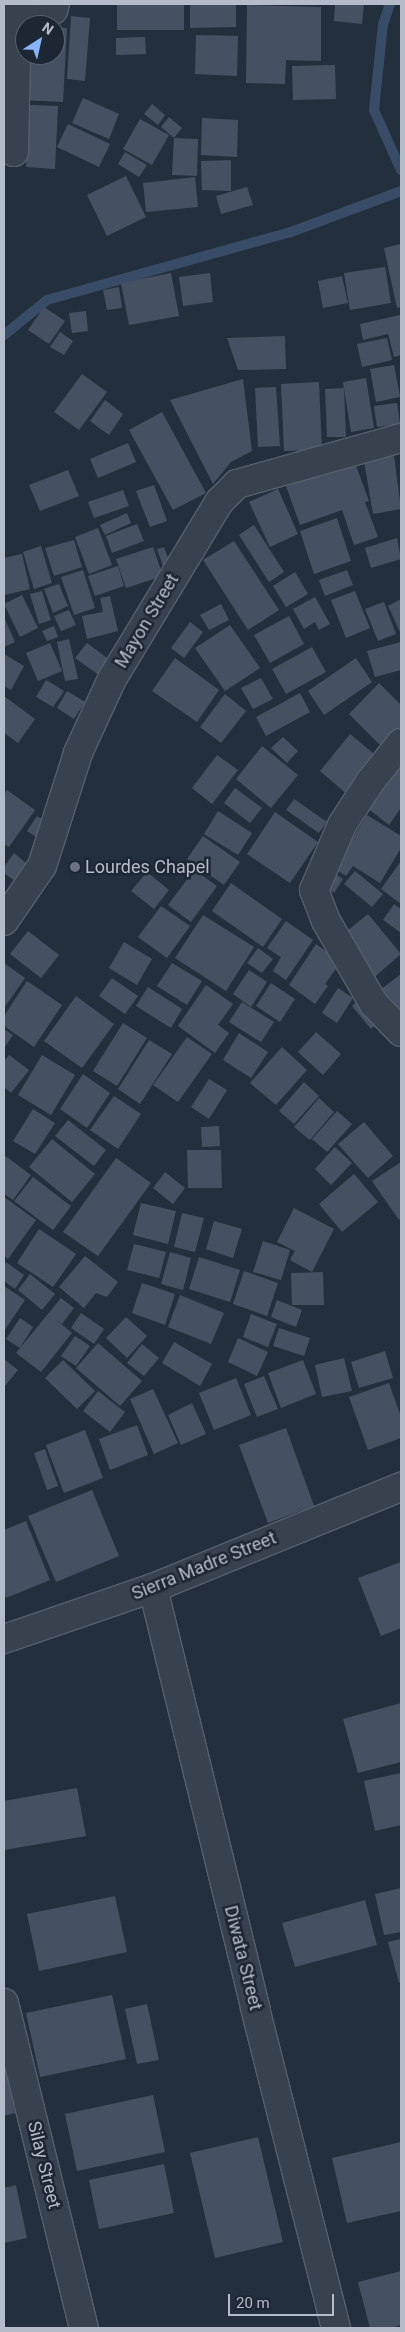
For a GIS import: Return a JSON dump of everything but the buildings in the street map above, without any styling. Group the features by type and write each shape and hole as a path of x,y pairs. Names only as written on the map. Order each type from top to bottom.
{"street":[{"path":"14,152 11,11 46,13 53,10 55,4"},
{"name":"Mayon Street","path":"4,921 42,866 78,753 112,679 220,501 237,484 401,438"},
{"path":"401,743 370,782 342,825 314,890 326,921 374,1004 401,1032"},
{"name":"Sierra Madre Street","path":"4,1640 153,1588 401,1487"},
{"name":"Diwata Street","path":"153,1588 255,2008 336,2328"},
{"name":"Silay Street","path":"4,2003 84,2328"}],"waterway":[{"path":"390,4 383,24 374,110 401,170"},
{"path":"4,335 47,300 291,232 401,191"}],"place":[{"name":"Lourdes Chapel","path":"75,867"}]}
